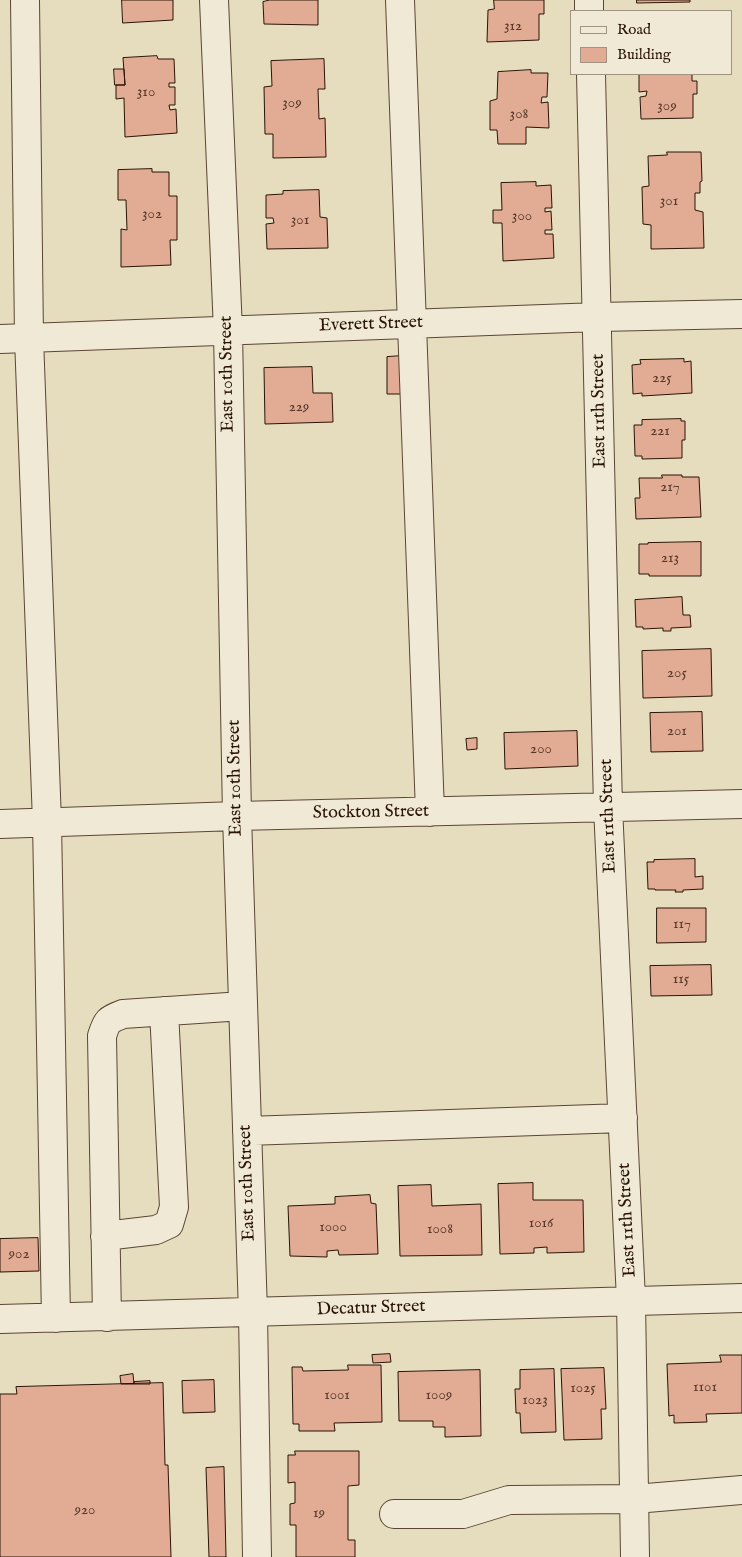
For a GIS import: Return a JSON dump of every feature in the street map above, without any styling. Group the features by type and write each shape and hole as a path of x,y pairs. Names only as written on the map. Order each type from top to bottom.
{"street":[{"path":"25,0 29,338 47,822 56,1318"},
{"name":"East 10th Street","path":"214,0 228,331 237,816 253,1312 257,1557"},
{"path":"400,0 430,812"},
{"name":"East 11th Street","path":"591,75 608,808 631,1300 635,1557"},
{"name":"Everett Street","path":"0,340 598,317 742,314"},
{"name":"Stockton Street","path":"0,824 237,816 742,804"},
{"path":"107,1317 102,1036 106,1024 113,1018 123,1014 243,1006"},
{"path":"105,1236 156,1230 169,1224 174,1207 164,1011"},
{"path":"247,1131 622,1118"},
{"name":"Decatur Street","path":"0,1319 742,1298"},
{"path":"394,1514 463,1514 509,1500 635,1499 742,1490"}],"building":[{"path":"122,0 173,0 173,20 123,23"},
{"path":"270,0 318,0 318,25 264,24 263,2"},
{"path":"494,0 544,0 544,14 539,14 539,40 487,42 488,10 494,9"},
{"path":"637,0 690,0 690,2 637,3"},
{"path":"157,56 158,59 174,59 175,83 169,83 169,87 175,87 175,105 169,105 170,110 176,109 177,133 125,137 124,98 116,99 116,85 125,85 123,58"},
{"path":"324,59 325,89 318,89 319,119 325,118 326,157 273,158 273,134 265,134 264,87 272,86 271,61"},
{"path":"114,69 124,69 125,85 115,85"},
{"path":"531,70 531,73 548,73 547,97 542,97 541,103 548,102 549,128 526,127 526,144 498,144 497,130 490,130 490,101 497,99 498,72"},
{"path":"639,75 692,75 692,81 697,81 697,94 693,94 693,118 641,119 640,97 646,96 647,91 639,92"},
{"path":"667,152 701,152 702,181 700,182 700,193 695,193 695,210 703,212 704,248 651,249 651,225 643,224 642,187 649,186 648,156 667,155"},
{"path":"152,169 152,172 169,172 169,196 177,196 177,240 170,240 171,265 121,267 121,229 127,230 126,200 118,200 118,170"},
{"path":"536,182 536,186 551,185 552,208 545,208 545,212 551,211 552,230 545,230 545,234 553,234 554,258 503,261 502,223 493,223 493,210 502,210 501,183"},
{"path":"319,190 320,217 327,218 328,248 267,249 266,224 274,223 273,218 266,218 266,195 283,194 283,191"},
{"path":"402,356 403,394 387,394 387,357"},
{"path":"684,359 684,362 691,361 692,393 642,396 642,393 633,394 632,365 641,364 640,360"},
{"path":"312,367 313,393 332,393 333,422 265,424 264,368"},
{"path":"681,419 681,421 685,421 685,440 682,440 682,458 642,459 642,456 635,456 634,425 642,425 642,420"},
{"path":"662,475 699,477 701,517 636,519 635,498 640,498 639,478 662,478"},
{"path":"701,542 701,576 649,576 649,574 639,574 639,544"},
{"path":"682,597 683,615 690,615 691,627 671,628 671,631 663,631 663,628 643,629 643,627 636,627 635,600"},
{"path":"711,649 712,696 643,698 642,651"},
{"path":"702,712 703,751 651,752 650,713"},
{"path":"577,731 578,766 505,769 504,733"},
{"path":"477,738 477,749 467,750 466,739"},
{"path":"695,859 695,877 703,876 703,889 675,892 676,890 648,889 647,862 654,862 654,860"},
{"path":"657,908 706,908 706,942 657,943"},
{"path":"711,965 712,995 651,996 650,966"},
{"path":"533,1183 533,1200 583,1200 584,1252 547,1253 547,1247 534,1248 534,1253 500,1254 498,1184"},
{"path":"431,1185 432,1206 481,1204 482,1255 400,1256 398,1186"},
{"path":"370,1195 371,1203 376,1204 378,1254 339,1255 338,1250 327,1251 327,1257 290,1256 288,1206 335,1204 335,1197"},
{"path":"38,1238 39,1271 0,1272 0,1239"},
{"path":"390,1354 391,1362 373,1363 372,1355"},
{"path":"720,1355 742,1355 742,1413 706,1414 707,1422 674,1423 674,1415 669,1416 667,1364 721,1362"},
{"path":"348,1365 381,1365 382,1422 334,1423 335,1431 299,1431 299,1424 293,1424 292,1367 302,1367 303,1371 348,1370"},
{"path":"604,1368 606,1409 601,1409 602,1439 564,1440 561,1369"},
{"path":"554,1369 556,1432 521,1433 520,1413 516,1413 515,1389 520,1389 520,1370"},
{"path":"480,1370 481,1436 445,1437 445,1427 433,1427 433,1421 399,1421 398,1372"},
{"path":"133,1374 134,1384 121,1384 120,1376"},
{"path":"214,1380 215,1412 183,1413 182,1381"},
{"path":"150,1381 150,1384 134,1384 134,1382"},
{"path":"163,1383 165,1465 168,1465 171,1557 0,1557 0,1394 17,1394 16,1387"},
{"path":"295,1451 359,1451 359,1485 348,1486 348,1540 355,1540 355,1557 296,1557 296,1525 290,1525 290,1504 295,1503 295,1482 288,1483 288,1455 295,1455"},
{"path":"224,1467 226,1557 209,1557 206,1468"}]}
